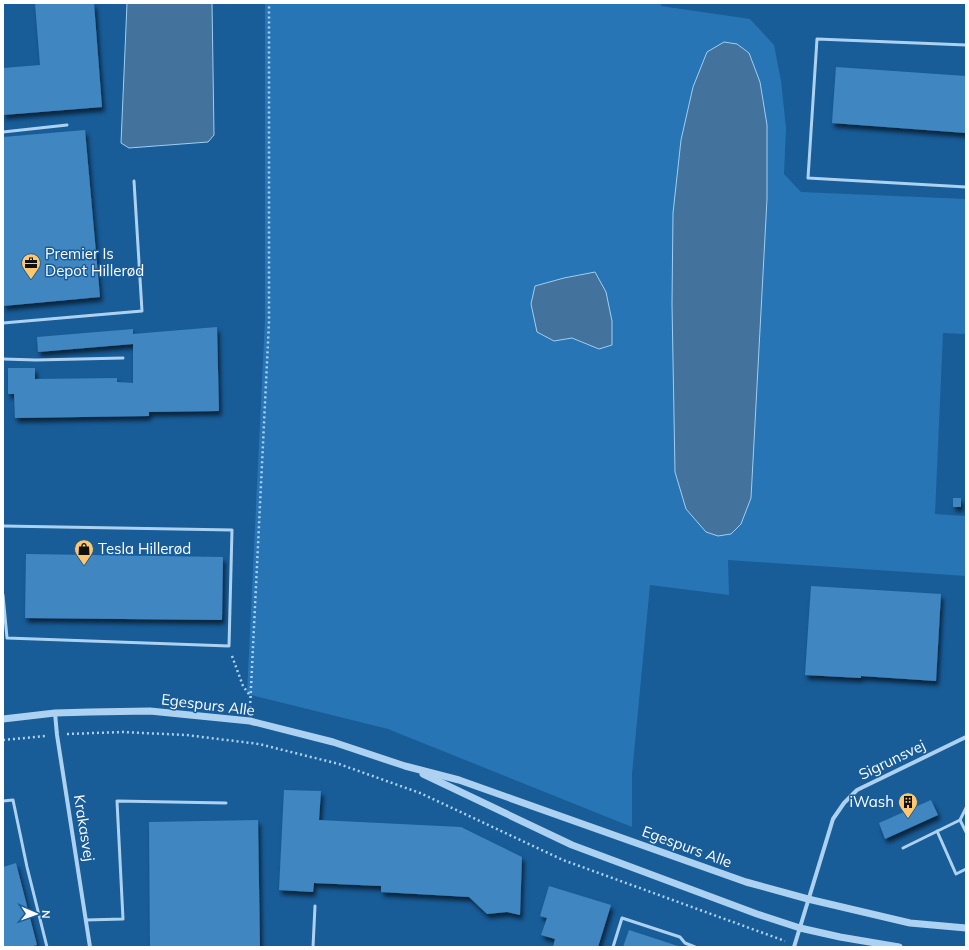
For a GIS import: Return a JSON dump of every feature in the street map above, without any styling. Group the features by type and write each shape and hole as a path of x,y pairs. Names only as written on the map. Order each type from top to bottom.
{"street":[{"name":"Egespurs Alle","path":"3,719 55,713 150,711 250,721 333,742 405,766 459,780 746,882 808,899 910,922 966,928"},
{"name":"Krakasvej","path":"55,713 57,735 90,947"},
{"name":"Sigrunsvej","path":"794,947 833,819 844,803 858,790 966,737"},
{"name":"Egespurs Alle","path":"405,766 572,845 757,914 800,928 899,947"}],"lane":[{"path":"966,46 817,39 808,178 966,186"},
{"path":"3,132 67,125"},
{"path":"3,323 142,312 134,181"},
{"path":"3,359 36,360 122,358"},
{"path":"3,526 232,530 229,646 7,638 3,595"},
{"path":"3,801 13,800 27,867 47,947"},
{"path":"86,920 123,919 117,801 226,803"},
{"path":"903,848 960,820 966,808"},
{"path":"960,820 966,832"},
{"path":"938,831 956,874 966,870"},
{"path":"313,947 315,906"},
{"path":"613,947 622,918 680,937 685,943 695,947"}],"path":[{"path":"250,721 269,322 269,3"},
{"path":"229,646 243,686 251,697"},
{"path":"3,740 57,735 123,732 186,735 259,744 339,764 420,793 562,860 769,935"}],"shaded area":[{"path":"127,3 212,3 214,135 208,142 129,148 121,143"},
{"path":"265,3 661,3 661,6 750,19 774,45 781,81 786,128 784,174 801,192 966,199 966,334 943,333 935,514 966,516 966,576 728,560 729,595 650,585 632,774 632,827 388,729 247,694 265,319"},
{"path":"724,42 737,44 749,53 760,82 767,125 767,199 751,498 741,524 731,534 718,536 706,532 686,509 675,472 672,304 673,213 681,140 693,87 707,52"},
{"path":"595,272 606,292 612,321 612,345 599,349 572,338 554,341 537,332 531,304 535,286 564,278"}],"building":[{"path":"35,3 94,3 102,107 3,115 3,68 40,65"},
{"path":"836,67 966,76 966,133 832,123"},
{"path":"85,130 100,297 3,306 3,137"},
{"path":"217,327 219,411 149,412 149,416 15,418 14,394 8,394 8,368 35,368 35,379 117,378 117,382 133,383 133,344 38,352 37,337 133,329 133,334"},
{"path":"953,498 961,498 961,507 953,507"},
{"path":"26,554 223,557 222,620 25,618"},
{"path":"811,586 941,594 936,681 861,676 861,678 805,675"},
{"path":"284,790 321,791 319,820 461,827 522,857 520,915 507,912 487,914 469,897 381,892 381,886 314,883 313,892 279,890"},
{"name":"iWash","path":"931,800 938,815 885,839 879,823"},
{"path":"258,820 260,947 150,947 149,822"},
{"path":"16,863 37,945 30,947 3,947 3,867"},
{"path":"549,886 611,905 598,947 553,947 555,939 541,935 547,918 540,916"},
{"path":"629,930 681,947 623,947"}],"place":[{"name":"Premier Is Depot Hillerød","path":"31,280"},
{"name":"Tesla Hillerød","path":"84,566"},
{"name":"iWash","path":"908,819"}]}
